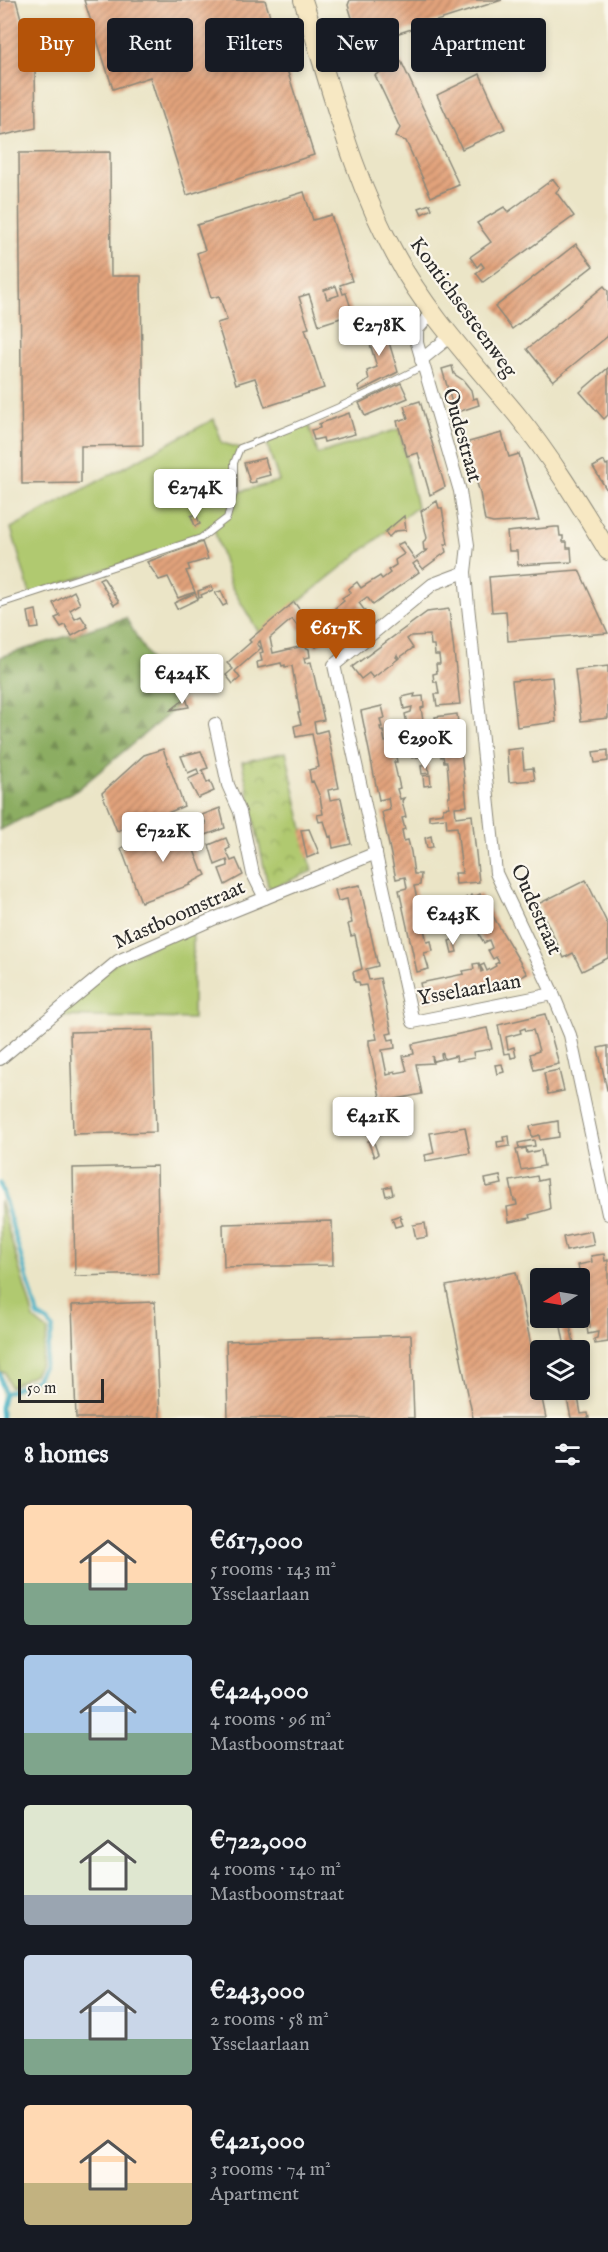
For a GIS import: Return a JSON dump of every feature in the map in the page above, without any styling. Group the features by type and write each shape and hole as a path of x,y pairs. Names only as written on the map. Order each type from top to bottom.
{"street":[{"name":"Kontichsesteenweg","path":"303,0 346,143 369,204 396,258 433,311 519,418 582,508 608,551"},
{"name":"Oudestraat","path":"433,311 417,330 417,343 460,490 468,545 465,572 496,873 570,1035 608,1214"},
{"name":"Oudestraat","path":"422,363 452,335"},
{"name":"Ysselaarlaan","path":"465,572 433,584 334,665 413,1022 553,994"},
{"name":"Mastboomstraat","path":"215,723 228,785 240,812 254,874 264,898"},
{"name":"Mastboomstraat","path":"0,1059 118,961 376,853"}],"lane":[{"name":"Oudestraat","path":"0,604 201,538 227,518 234,494 234,463 240,448 328,413 422,363"}],"green space":[{"path":"214,419 222,443 240,448 234,463 235,493 279,481 265,438 308,422 318,454 399,429 417,507 259,633 231,586 214,529 201,538 30,594 11,528"},
{"path":"126,618 177,707 77,790 0,830 0,658"},
{"path":"286,752 312,871 272,888 268,886 242,762"},
{"path":"190,930 193,938 193,1019 50,1016 118,961"},
{"path":"0,1201 34,1319 48,1331 40,1364 34,1374 10,1387 5,1372 0,1372"}],"building":[{"path":"0,0 16,0 21,18 18,18 18,72 35,72 36,128 0,136"},
{"path":"84,0 265,0 271,18 205,18 205,72 288,72 314,155 187,195 150,77 113,89 107,72 193,72 193,18 107,18 107,71 95,34 95,18 90,18"},
{"path":"350,0 502,0 446,18 411,18 411,29 399,33 399,18 352,18 348,5"},
{"path":"401,61 459,185 431,197 406,141 395,137 400,128 375,75 381,72 399,72"},
{"path":"480,74 505,129 462,149 437,95"},
{"path":"110,152 111,276 141,276 143,445 81,446 81,483 22,484 19,153"},
{"path":"553,179 560,188 556,192 574,216 483,282 476,273 484,267 481,263 477,267 470,257 491,242 477,223 504,207 508,212"},
{"path":"304,192 313,220 331,215 352,281 340,285 343,294 346,293 353,314 319,325 309,294 299,297 309,328 305,329 324,388 265,407 255,378 236,384 217,323 227,320 219,296 211,298 197,253 205,250 197,225","holes":["336,286 339,295 327,299 324,290"]},
{"path":"430,204 432,209 422,214 419,208"},
{"path":"576,244 593,266 512,329 495,307"},
{"path":"604,286 608,291 608,336 553,381 527,349"},
{"path":"379,326 383,341 388,339 398,372 360,391 358,387 369,380 367,371 377,367 370,344 375,343 374,340 364,343 358,332"},
{"path":"452,366 454,374 463,380 471,390 473,399 477,398 479,405 455,413 442,369"},
{"path":"608,368 608,415 604,419 580,392"},
{"path":"401,383 408,398 365,416 359,403"},
{"path":"420,401 445,487 430,495 418,453 407,456 397,421 408,418 404,406"},
{"path":"349,413 355,434 324,442 323,438 314,440 311,430 320,428 319,424"},
{"path":"502,433 509,457 519,454 539,520 493,523 485,521 480,493 465,443"},
{"path":"265,458 270,475 255,479 256,482 250,483 244,463"},
{"path":"604,461 606,465 608,464 608,492 593,467"},
{"path":"437,501 439,508 442,508 448,544 444,544 446,552 423,569 417,561 413,564 419,572 373,605 367,597 359,603 365,611 329,638 322,628 317,632 323,642 316,647 292,619 270,638 273,653 303,646 309,649 310,657 304,658 305,663 311,662 324,720 314,722 316,733 327,730 339,788 328,790 330,800 341,798 351,844 333,848 331,836 329,837 324,821 319,822 317,815 323,814 320,797 313,781 311,782 309,770 319,767 312,734 296,737 294,726 301,724 292,666 285,667 281,663 258,668 257,662 262,661 260,653 263,652 260,641 257,644 261,648 235,671 240,678 233,684 226,675 233,669 227,663 251,642 249,640 294,602 308,621 314,617 323,622 337,612 335,608 344,601 342,598 351,592 348,589 357,582 361,588 380,576 382,579 390,573 388,570 396,565 395,560 404,554 397,545 403,542 415,559 427,550 424,550 423,542 427,538 421,511"},
{"path":"196,514 200,524 195,526 191,516"},
{"path":"404,516 406,530 395,531 389,537 385,532"},
{"path":"559,527 563,542 567,542 567,548 571,548 572,562 518,565 517,551 509,551 507,532"},
{"path":"202,542 208,559 188,565 190,570 186,571 195,592 178,598 168,577 159,580 147,562"},
{"path":"579,570 608,633 508,641 506,611 492,612 489,577"},
{"path":"103,577 119,602 114,605 99,579"},
{"path":"212,586 213,590 199,598 198,591"},
{"path":"74,591 80,604 70,610 75,619 81,616 88,627 72,636 65,625 61,627 55,618 60,616 53,603"},
{"path":"221,591 227,604 223,606 215,593"},
{"path":"195,593 198,599 177,609 174,603"},
{"path":"449,609 460,704 437,706 435,694 439,694 433,674 437,673 436,664 440,664 439,655 435,655 434,645 431,645 430,635 411,636 407,639 413,648 399,658 397,655 398,659 373,678 369,673 361,679 352,667 427,612"},
{"path":"36,610 39,628 31,629 28,612"},
{"path":"608,666 608,718 581,721 575,670"},
{"path":"552,677 556,722 517,727 512,681"},
{"path":"415,694 414,697 423,696 424,707 421,708 428,753 418,754 418,757 412,758 410,749 417,747 415,735 409,736 407,727 414,726 413,724 407,725 405,714 411,712 412,707 404,709 402,697"},
{"path":"186,698 189,707 171,710"},
{"path":"382,706 385,718 380,719 382,727 380,727 385,742 389,741 391,752 395,751 397,762 394,762 400,788 397,789 400,799 404,798 402,801 406,817 402,818 405,829 402,830 404,841 408,840 414,874 421,874 420,885 414,886 417,898 421,897 423,908 420,910 424,909 426,918 422,921 427,942 431,941 433,951 424,953 429,969 417,972 399,890 407,888 405,877 396,879 382,812 390,810 388,798 379,800 361,711"},
{"path":"457,714 467,806 455,807 456,817 472,815 479,882 456,884 455,873 462,873 457,827 447,828 446,818 429,820 429,815 443,813 443,808 449,807 448,796 450,796 447,762 444,762 439,752 435,717"},
{"path":"522,748 524,769 533,768 535,780 509,782 507,750"},
{"path":"163,749 184,806 142,824 141,822 117,831 102,793 144,755"},
{"path":"608,750 608,761 595,763 593,752"},
{"path":"201,751 208,768 202,770 207,783 210,781 214,791 198,798 188,779 199,774 197,769 188,773 181,756"},
{"path":"428,765 429,773 422,774 421,766"},
{"path":"430,775 431,785 424,786 423,776"},
{"path":"220,808 225,828 203,836 200,827 206,824 202,815"},
{"path":"184,824 202,871 206,875 190,885 141,902 121,848 163,830 164,832"},
{"path":"309,829 319,853 307,858 301,830"},
{"path":"431,836 433,847 427,848 425,838"},
{"path":"226,838 230,848 226,850 231,861 236,859 243,875 225,885 219,869 228,866 227,860 215,865 209,845"},
{"path":"586,880 608,925 608,958 582,971 573,953 564,958 538,904"},
{"path":"360,885 378,966 366,969 369,980 380,978 392,1033 387,1034 389,1040 394,1039 395,1048 382,1050 387,1075 395,1071 396,1073 407,1071 403,1056 414,1054 412,1044 487,1028 492,1049 473,1052 474,1058 457,1061 456,1056 444,1059 443,1053 441,1054 442,1059 434,1061 432,1056 433,1063 416,1064 422,1094 381,1102 369,1044 369,1040 377,1039 366,985 360,986 359,982 355,982 353,972 362,969 355,935 351,936 348,924 352,923 347,899 338,901 335,890"},
{"path":"480,894 527,974 507,985 424,1003 420,983 464,974 463,971 474,969 473,964 479,963 481,972 483,971 480,966 484,964 487,971 499,962 496,957 493,959 488,950 492,948 489,940 484,943 479,934 483,932 478,921 473,924 460,901 467,897 468,899 471,895 474,897"},
{"path":"454,939 457,952 452,953 449,941"},
{"path":"545,1014 559,1064 534,1070 530,1054 539,1051 533,1030 526,1031 525,1028 520,1030 521,1033 506,1037 508,1049 514,1047 516,1057 511,1058 510,1053 504,1054 498,1025"},
{"path":"153,1030 156,1132 73,1134 70,1032"},
{"path":"608,1046 608,1090 607,1090 598,1048"},
{"path":"502,1064 504,1072 497,1074 495,1065"},
{"path":"559,1070 564,1091 548,1094 544,1073"},
{"path":"381,1105 387,1130 381,1131 374,1107"},
{"path":"558,1121 559,1137 540,1140 539,1135 532,1137 530,1126"},
{"path":"465,1127 470,1153 426,1161 425,1155 434,1153 430,1133"},
{"path":"509,1136 510,1146 498,1148 497,1142 504,1141 503,1137"},
{"path":"373,1140 378,1154 374,1157 368,1141"},
{"path":"534,1140 535,1146 519,1148 518,1143"},
{"path":"526,1148 527,1153 541,1150 544,1166 521,1170 516,1150"},
{"path":"157,1166 159,1274 75,1276 73,1168"},
{"path":"500,1176 502,1184 487,1187 485,1179"},
{"path":"537,1176 538,1181 547,1179 550,1209 529,1215 530,1218 509,1222 507,1207 517,1205 510,1181"},
{"path":"391,1186 393,1194 386,1196 384,1188"},
{"path":"400,1215 403,1225 395,1227 392,1218"},
{"path":"332,1221 333,1265 224,1267 223,1224"},
{"path":"425,1223 427,1237 416,1239 413,1225"},
{"path":"591,1231 594,1245 566,1251 563,1237"},
{"path":"604,1254 605,1261 608,1260 608,1342 595,1344 594,1339 597,1338 598,1332 588,1334 587,1328 590,1328 590,1268 579,1268 578,1265 592,1262 591,1256"},
{"path":"516,1272 530,1340 530,1400 542,1400 546,1418 473,1418 446,1286"},
{"path":"155,1302 160,1418 76,1418 72,1305"},
{"path":"561,1328 570,1328 573,1340 564,1340"},
{"path":"411,1335 414,1418 228,1418 226,1341"},
{"path":"567,1400 579,1400 581,1414 588,1413 589,1418 571,1418"}],"waterway":[{"path":"0,1183 38,1316 53,1328 44,1366 36,1379 4,1394 1,1408 2,1418"},
{"path":"0,1374 4,1394"}]}
